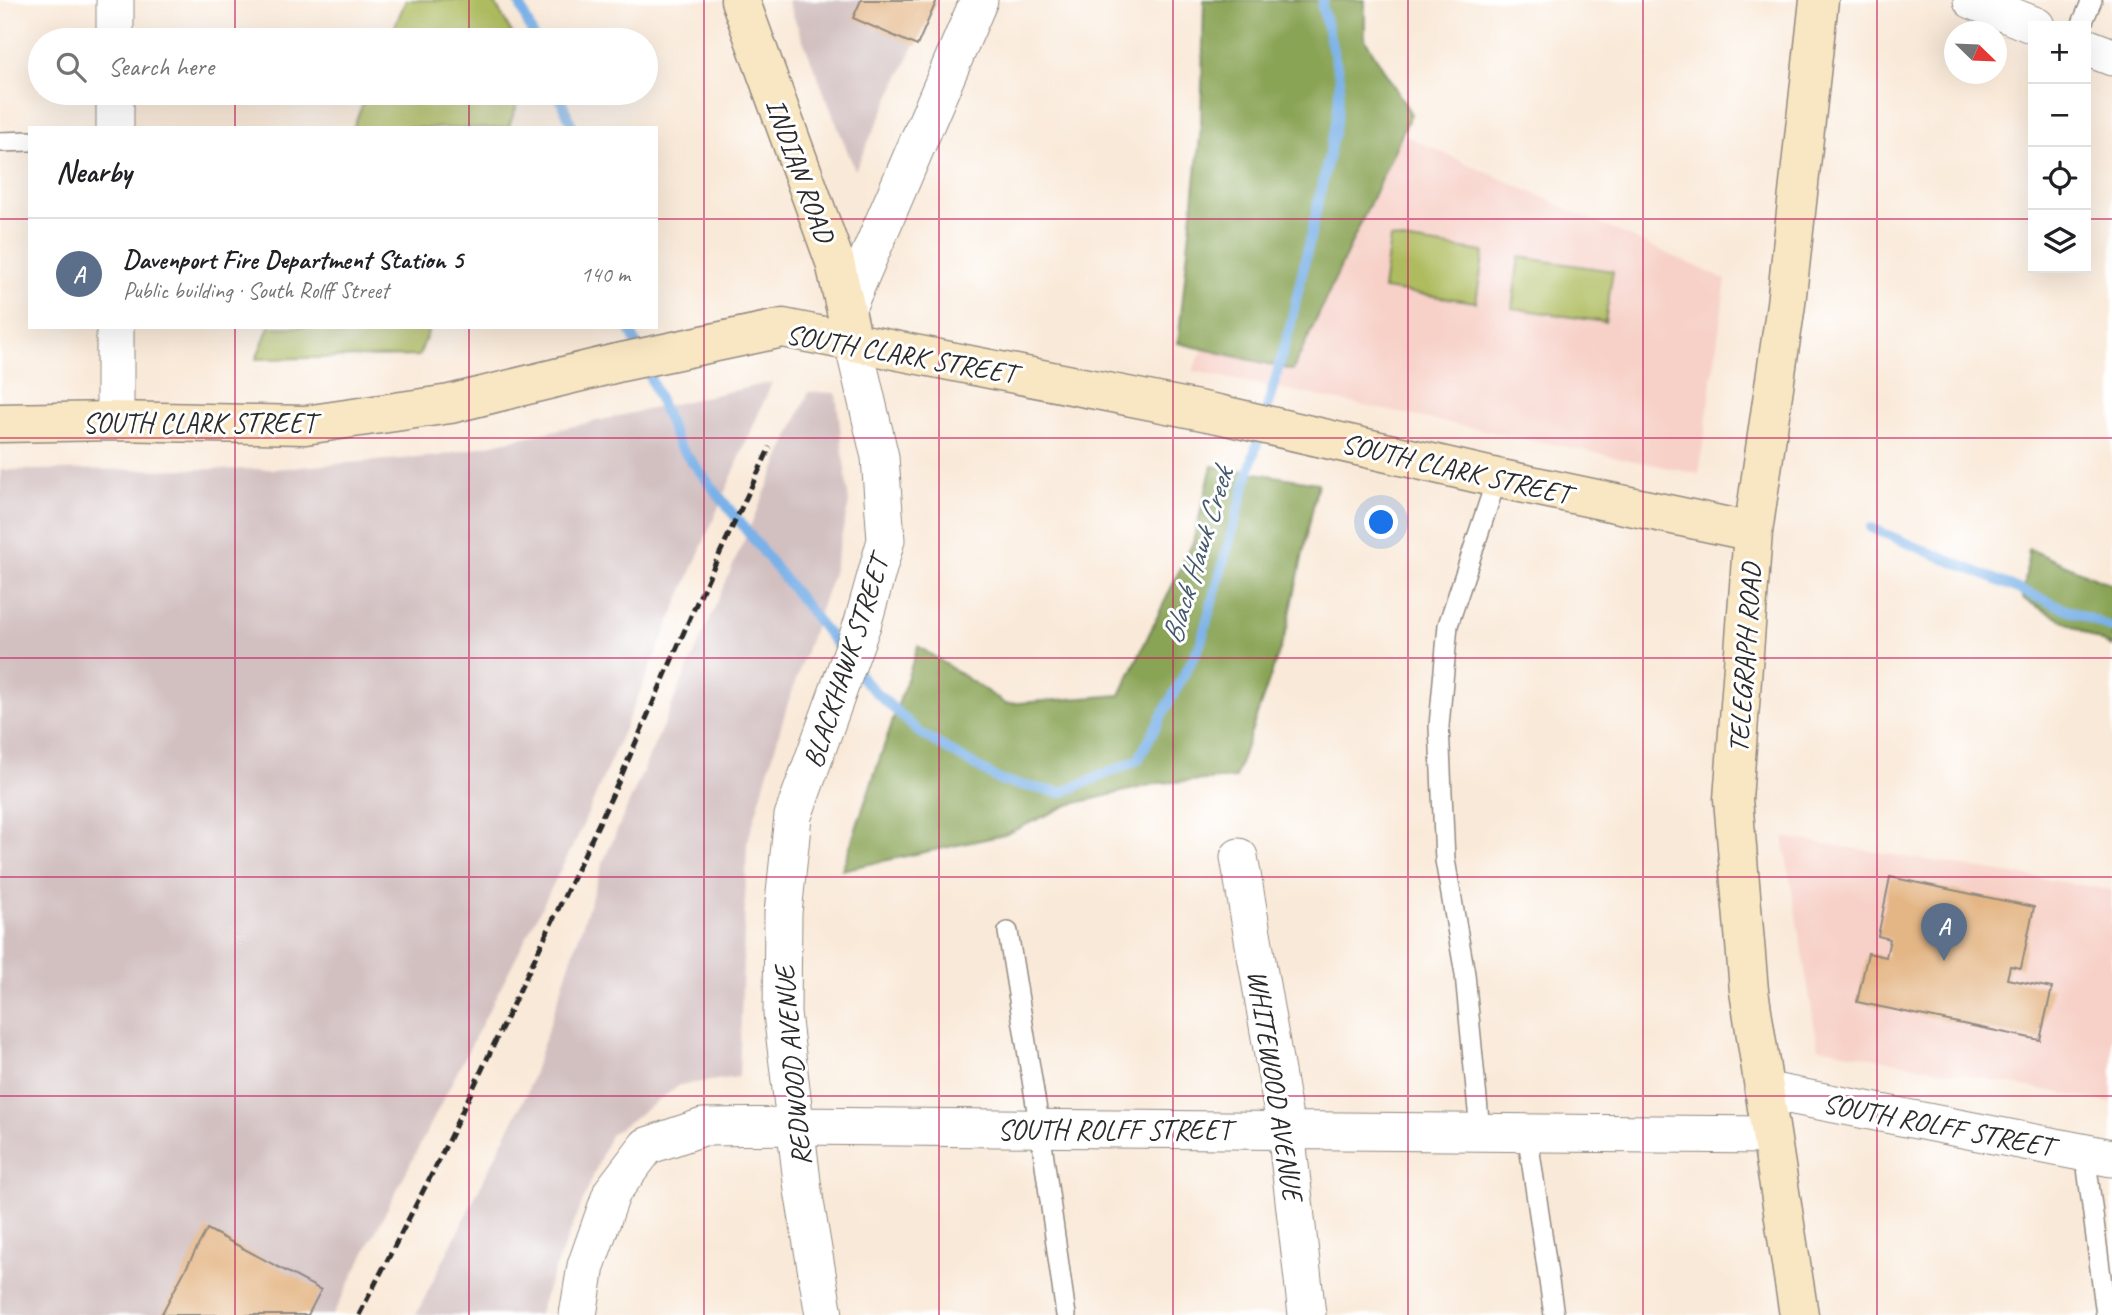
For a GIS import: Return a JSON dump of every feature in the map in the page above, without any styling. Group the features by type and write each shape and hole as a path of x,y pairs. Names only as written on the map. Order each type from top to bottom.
{"street":[{"path":"115,0 115,28"},
{"name":"INDIAN ROAD","path":"740,0 835,262 849,326"},
{"path":"849,326 979,0"},
{"name":"TELEGRAPH ROAD","path":"1799,1315 1749,991 1733,799 1754,532 1786,304 1819,0"},
{"path":"1972,0 2028,23"},
{"path":"2091,49 2112,57"},
{"path":"115,105 115,126"},
{"name":"SOUTH CLARK STREET","path":"0,423 115,421 305,425 450,404 686,347 783,328 849,326 1299,433 1754,532"},
{"name":"BLACKHAWK STREET","path":"793,816 863,622 886,540 880,457 849,326"},
{"path":"115,329 115,421"},
{"name":"REDWOOD AVENUE","path":"793,816 783,913 782,1013 803,1190 824,1315"},
{"name":"WHITEWOOD AVENUE","path":"1239,857 1286,1130 1307,1315"},
{"name":"SOUTH ROLFF STREET","path":"1763,1090 2099,1155"},
{"name":"SOUTH ROLFF STREET","path":"578,1315 586,1266 612,1192 647,1146 703,1127 1770,1135"}],"lane":[{"path":"2083,21 2092,0"},
{"path":"0,142 28,141"},
{"path":"1480,1131 1465,974 1445,860 1438,726 1448,625 1497,478"},
{"path":"1008,932 1040,1129 1066,1315"},
{"path":"1527,1132 1554,1315"},
{"path":"2099,1155 2106,1315"}],"shaded area":[{"path":"787,0 936,0 855,170"},
{"path":"1319,97 1726,280 1699,474 1193,371"},
{"path":"772,382 580,832 333,1315 0,1315 0,470 274,469 439,456"},
{"path":"809,392 836,393 849,503 833,573 787,706 747,844 739,1077 680,1085 610,1135 538,1315 416,1315 527,1093 604,860"},
{"path":"1783,837 2112,890 2112,1103 1818,1047"}],"green space":[{"path":"406,0 493,0 509,28 394,28"},
{"path":"1204,0 1365,0 1365,39 1411,114 1293,370 1178,343 1201,127"},
{"path":"362,105 517,105 509,126 354,126"},
{"path":"1390,238 1484,252 1476,302 1383,289"},
{"path":"1519,257 1613,271 1605,322 1512,308"},
{"path":"268,329 429,329 419,356 256,359"},
{"path":"1212,466 1318,483 1287,629 1235,778 1159,783 1068,805 1004,835 842,870 918,646 1006,704 1120,695 1193,542"},
{"path":"2029,549 2112,585 2112,647 2023,599"}],"building":[{"path":"861,0 937,0 917,46 853,18"},
{"path":"1890,877 2034,907 2021,968 2010,966 2007,979 2052,988 2040,1040 1857,1002 1868,953 1886,957 1890,939 1878,936"},
{"path":"207,1229 321,1290 308,1315 161,1315"}],"waterway":[{"name":"Black Hawk Creek","path":"518,0 530,28"},
{"name":"Black Hawk Creek","path":"854,667 866,683 920,733 1001,781 1061,793 1138,760 1200,645 1290,327 1337,119 1340,79 1322,6 1323,0"},
{"name":"Black Hawk Creek","path":"563,105 572,126"},
{"name":"Black Hawk Creek","path":"630,329 678,444 844,654"},
{"path":"1871,528 2112,628"}],"railway":[{"path":"359,1315 438,1162 619,781 697,602 770,447"}],"place":[{"name":"Davenport Fire Department Station 5","path":"1944,961"}]}
